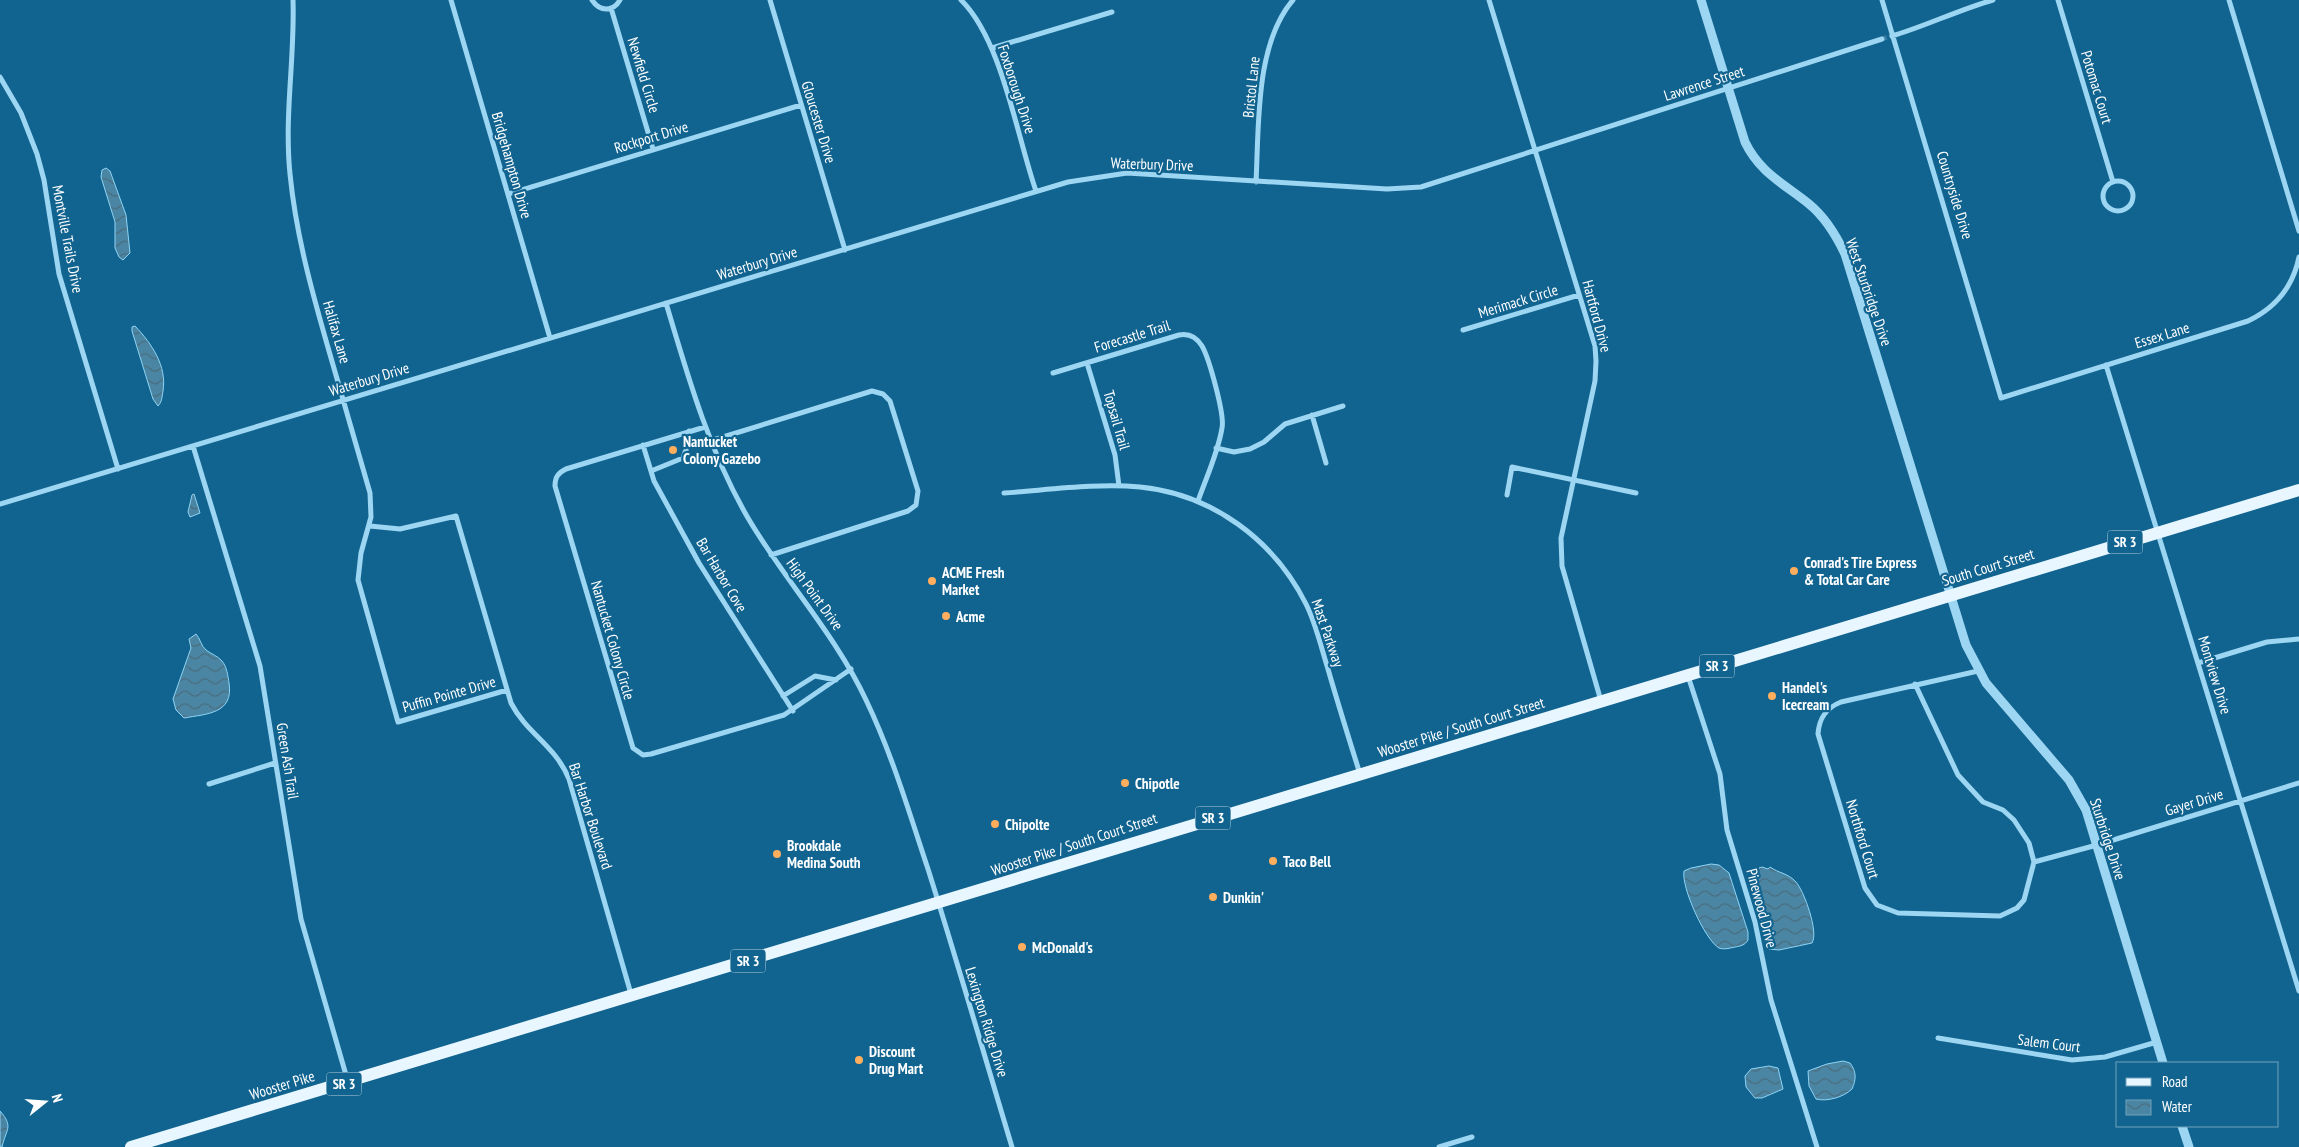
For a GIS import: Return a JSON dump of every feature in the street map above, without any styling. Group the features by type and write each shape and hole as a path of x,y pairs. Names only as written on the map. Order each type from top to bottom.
{"main road":[{"name":"South Court Street","path":"1601,701 2299,490"},
{"name":"Wooster Pike / South Court Street","path":"556,1019 1601,701"},
{"name":"Wooster Pike","path":"130,1147 556,1019"}],"street":[{"name":"Halifax Lane","path":"293,0 294,26 287,139 290,174 307,275 370,493 370,526 359,565 359,584 398,722"},
{"name":"Bridgehampton Drive","path":"451,0 550,338"},
{"path":"592,0 599,7 611,8 620,0"},
{"name":"Gloucester Drive","path":"770,0 845,250"},
{"name":"Foxborough Drive","path":"961,0 973,15 992,48 1036,192"},
{"name":"Bristol Lane","path":"1256,182 1266,52 1279,19 1293,0"},
{"name":"Hartford Drive","path":"1489,0 1595,346 1595,381 1562,538 1562,566 1601,701"},
{"name":"West Sturbridge Drive","path":"1701,0 1750,152 1768,174 1820,214 1834,233 1845,254 1951,596"},
{"name":"Countryside Drive","path":"1882,0 2001,398"},
{"path":"1892,36 1926,26 1961,10 1993,0"},
{"name":"Potomac Court","path":"2058,0 2113,182"},
{"path":"2229,0 2299,231"},
{"name":"Newfield Circle","path":"611,8 653,149"},
{"path":"992,48 1112,12"},
{"name":"Lawrence Street","path":"1534,150 1882,39"},
{"name":"Montville Trails Drive","path":"0,77 21,113 37,154 44,180 59,274 118,469"},
{"name":"Rockport Drive","path":"508,194 801,105"},
{"name":"Waterbury Drive","path":"0,504 1085,178 1126,173 1404,190 1421,187 1534,150"},
{"path":"2113,182 2128,184 2133,193 2131,203 2124,210 2110,208 2104,201 2106,187 2113,182"},
{"name":"Essex Lane","path":"2001,398 2248,321 2272,307 2290,284 2299,257"},
{"name":"Merimack Circle","path":"1463,330 1579,295"},
{"name":"High Point Drive","path":"666,303 710,441 736,496 772,555 829,633 851,669 892,762 939,903"},
{"name":"Forecastle Trail","path":"1053,373 1179,335 1194,337 1204,350 1222,411 1223,426 1198,501"},
{"name":"Topsail Trail","path":"1087,362 1115,455 1119,486"},
{"name":"Montview Drive","path":"2106,365 2299,991"},
{"path":"710,441 872,391 883,394 890,401 918,491 918,500 915,508 772,555"},
{"path":"1216,448 1234,452 1250,449 1264,442 1285,424 1343,406"},
{"path":"1312,415 1326,463"},
{"name":"Nantucket Colony Circle","path":"705,426 566,468 557,475 555,486 633,748 643,755 651,754 784,716 851,669"},
{"path":"651,471 683,458 686,453 689,431"},
{"name":"Bar Harbor Cove","path":"643,445 651,471 699,563 793,711"},
{"name":"Green Ash Trail","path":"193,446 260,666 303,929 348,1082"},
{"path":"1507,495 1512,467 1636,493"},
{"name":"Mast Parkway","path":"1004,493 1119,486 1163,490 1198,501 1234,521 1251,534 1271,553 1295,584 1315,629 1360,774"},
{"name":"Bar Harbor Boulevard","path":"370,526 400,529 456,516 507,690 517,714 556,755 566,773 631,996"},
{"name":"Sturbridge Drive","path":"1951,596 1966,645 1978,671 1986,683 2069,780 2086,810 2163,1062"},
{"path":"2198,663 2267,642 2299,639"},
{"name":"Northford Court","path":"1978,671 1841,702 1826,710 1819,726 1818,734 1865,888 1877,905 1898,913 2000,916 2016,908 2024,900 2034,862"},
{"name":"Pinewood Drive","path":"1688,675 1720,774 1726,830 1755,922 1772,1000 1817,1147"},
{"path":"783,696 815,676 836,680"},
{"path":"1915,684 1958,775 1983,802 2003,810 2014,820 2029,842 2034,862 2097,845"},
{"name":"Puffin Pointe Drive","path":"398,722 507,690"},
{"path":"209,784 275,763"},
{"name":"Gayer Drive","path":"2097,845 2299,783"},
{"name":"Lexington Ridge Drive","path":"939,903 1012,1147"},
{"name":"Salem Court","path":"1938,1038 2072,1060 2105,1057 2157,1042"},
{"path":"2182,1127 2189,1147"},
{"path":"1439,1147 1472,1137"}],"water":[{"path":"106,168 110,171 126,215 130,253 123,260 119,257 115,248 115,222 101,177 102,170"},
{"path":"135,326 157,356 163,373 162,399 158,406 153,399 132,331 132,327"},
{"path":"194,494 200,513 190,517 188,512 192,495"},
{"path":"196,634 204,648 224,663 228,675 229,693 223,707 217,711 184,718 176,710 173,699 191,648 189,639"},
{"path":"1711,864 1719,865 1729,873 1748,932 1748,940 1741,946 1723,949 1713,943 1695,913 1690,900 1686,889 1684,871"},
{"path":"1770,867 1796,882 1806,902 1812,921 1814,938 1812,943 1779,950 1769,949 1751,882 1753,873 1757,873 1759,868 1768,869"},
{"path":"1843,1061 1850,1063 1855,1073 1852,1089 1835,1098 1816,1099 1809,1086 1808,1071 1827,1064"},
{"path":"1769,1066 1778,1068 1783,1089 1762,1098 1755,1098 1746,1087 1745,1076 1751,1069"},
{"path":"0,1111 8,1125 2,1147 0,1147"}],"tunnel":[{"path":"1882,39 1891,36"}],"place":[{"name":"Nantucket Colony Gazebo","path":"673,450"},
{"name":"Conrad's Tire Express & Total Car Care","path":"1794,571"},
{"name":"ACME Fresh Market","path":"932,581"},
{"name":"Acme","path":"946,616"},
{"name":"Handel's Icecream","path":"1772,696"},
{"name":"Chipotle","path":"1125,783"},
{"name":"Chipolte","path":"995,824"},
{"name":"Brookdale Medina South","path":"777,854"},
{"name":"Taco Bell","path":"1273,861"},
{"name":"Dunkin'","path":"1213,897"},
{"name":"McDonald's","path":"1022,947"},
{"name":"Discount Drug Mart","path":"859,1060"}]}
